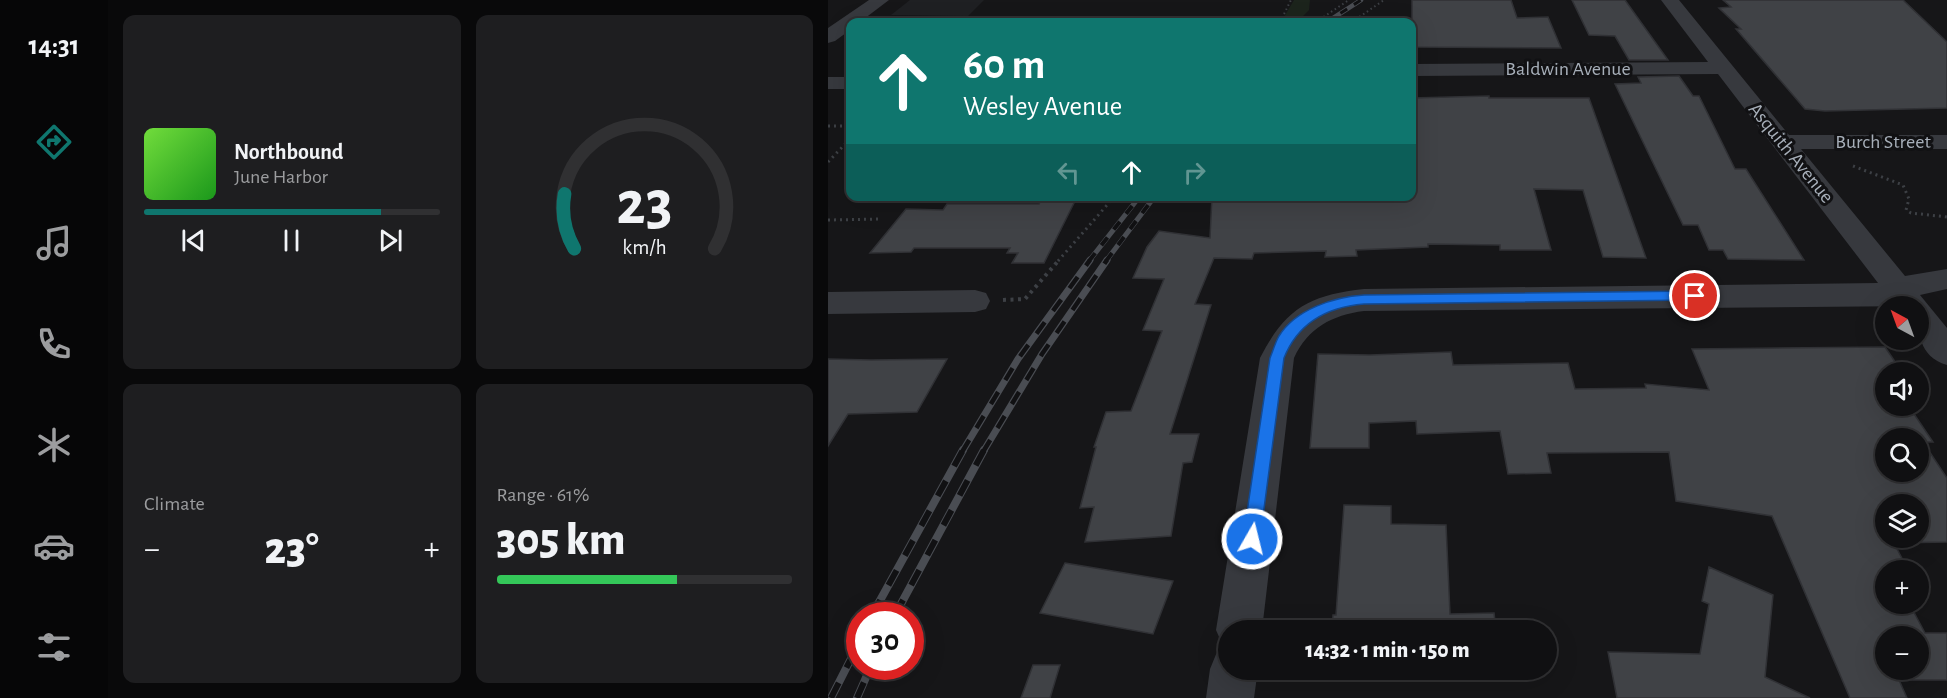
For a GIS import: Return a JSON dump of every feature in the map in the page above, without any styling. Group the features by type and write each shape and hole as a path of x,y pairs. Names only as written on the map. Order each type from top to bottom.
{"street":[{"path":"855,18 880,0"},
{"path":"869,18 889,0"},
{"name":"Asquith Avenue","path":"1670,0 1904,296"},
{"path":"828,37 846,24"},
{"path":"828,49 846,37"},
{"name":"Baldwin Avenue","path":"1416,70 1724,68"},
{"path":"828,83 846,83"},
{"name":"Burch Street","path":"1784,142 1947,142"},
{"path":"1912,296 1913,284 1947,279"},
{"path":"1240,620 1277,358 1285,338 1299,324 1324,308 1345,301 1364,300 1875,305"},
{"path":"828,303 975,301"},
{"name":"Asquith Avenue","path":"1929,328 1947,352"},
{"path":"1230,698 1232,680"}],"path":[{"path":"1282,18 1291,0"},
{"path":"1322,18 1349,0"},
{"path":"1358,18 1384,0"},
{"path":"828,126 846,126"},
{"path":"828,162 846,144"},
{"path":"1857,169 1903,185 1909,199 1906,210 1911,213 1947,216"},
{"path":"975,301 1025,298 1111,201"},
{"path":"828,220 882,219"}],"shaded area":[{"path":"910,0 984,0 968,16 891,15"},
{"path":"1294,0 1310,0 1309,10 1301,18 1283,18"}],"building":[{"path":"1412,0 1511,0 1517,18 1548,17 1561,48 1416,47 1416,18 1412,18"},
{"path":"1572,0 1625,0 1668,60 1629,60 1615,36 1589,35"},
{"path":"1723,0 1903,0 1947,42 1947,108 1825,111 1805,109 1736,29 1741,29 1719,8 1731,7"},
{"path":"1679,76 1693,96 1699,96 1735,169 1746,169 1804,260 1728,259 1723,250 1709,250 1698,225 1683,225 1615,84 1641,83 1638,77"},
{"path":"1489,96 1489,98 1589,98 1646,258 1603,257 1583,190 1534,189 1551,250 1500,250 1500,245 1428,244 1428,247 1356,250 1357,256 1325,257 1326,251 1254,253 1252,259 1214,258 1195,304 1211,305 1170,434 1199,434 1192,462 1183,463 1171,536 1085,542 1094,507 1080,508 1096,447 1094,447 1106,412 1131,411 1162,331 1143,330 1164,279 1133,278 1147,247 1159,231 1210,238 1212,201 1416,201 1416,98"},
{"path":"1040,201 1075,201 1044,263 1012,263 1018,253 1007,253 1010,248 914,248 911,252 870,253 906,209 943,210 947,204 1039,204"},
{"path":"1875,347 1875,350 1887,350 1895,362 1875,362 1875,416 1915,416 1924,428 1875,428 1875,482 1929,482 1929,451 1947,478 1947,542 1929,542 1929,494 1875,494 1875,548 1897,548 1903,560 1875,560 1875,614 1915,614 1921,626 1875,626 1875,680 1899,680 1907,698 1850,698 1772,516 1676,501 1669,452 1547,453 1551,473 1508,474 1500,431 1417,434 1416,421 1369,423 1369,448 1310,448 1318,354 1451,352 1453,365 1568,363 1575,389 1646,388 1645,384 1709,390 1692,349"},
{"path":"828,359 947,359 917,412 848,414 828,446"},
{"path":"1344,505 1391,506 1391,524 1446,525 1450,614 1494,613 1495,620 1333,620 1333,615 1336,615"},
{"path":"1065,563 1173,581 1153,634 1040,613"},
{"path":"1709,567 1773,595 1765,677 1810,698 1617,698 1608,652 1700,654 1709,604 1702,601"},
{"path":"1929,633 1947,633 1947,680 1929,680"},
{"path":"1033,665 1060,665 1050,698 1021,698"}],"railway":[{"path":"1333,18 1361,0"},
{"path":"1089,261 1136,201"},
{"path":"1106,261 1151,201"},
{"path":"962,452 1018,359 1090,260"},
{"path":"983,452 1042,354 1107,260"},
{"path":"879,602 963,450"},
{"path":"902,602 984,450"},
{"path":"831,698 846,669"},
{"path":"857,698 865,680"}],"route":[{"path":"1252,539 1277,358 1285,338 1309,316 1345,301 1364,300 1695,296"}]}
